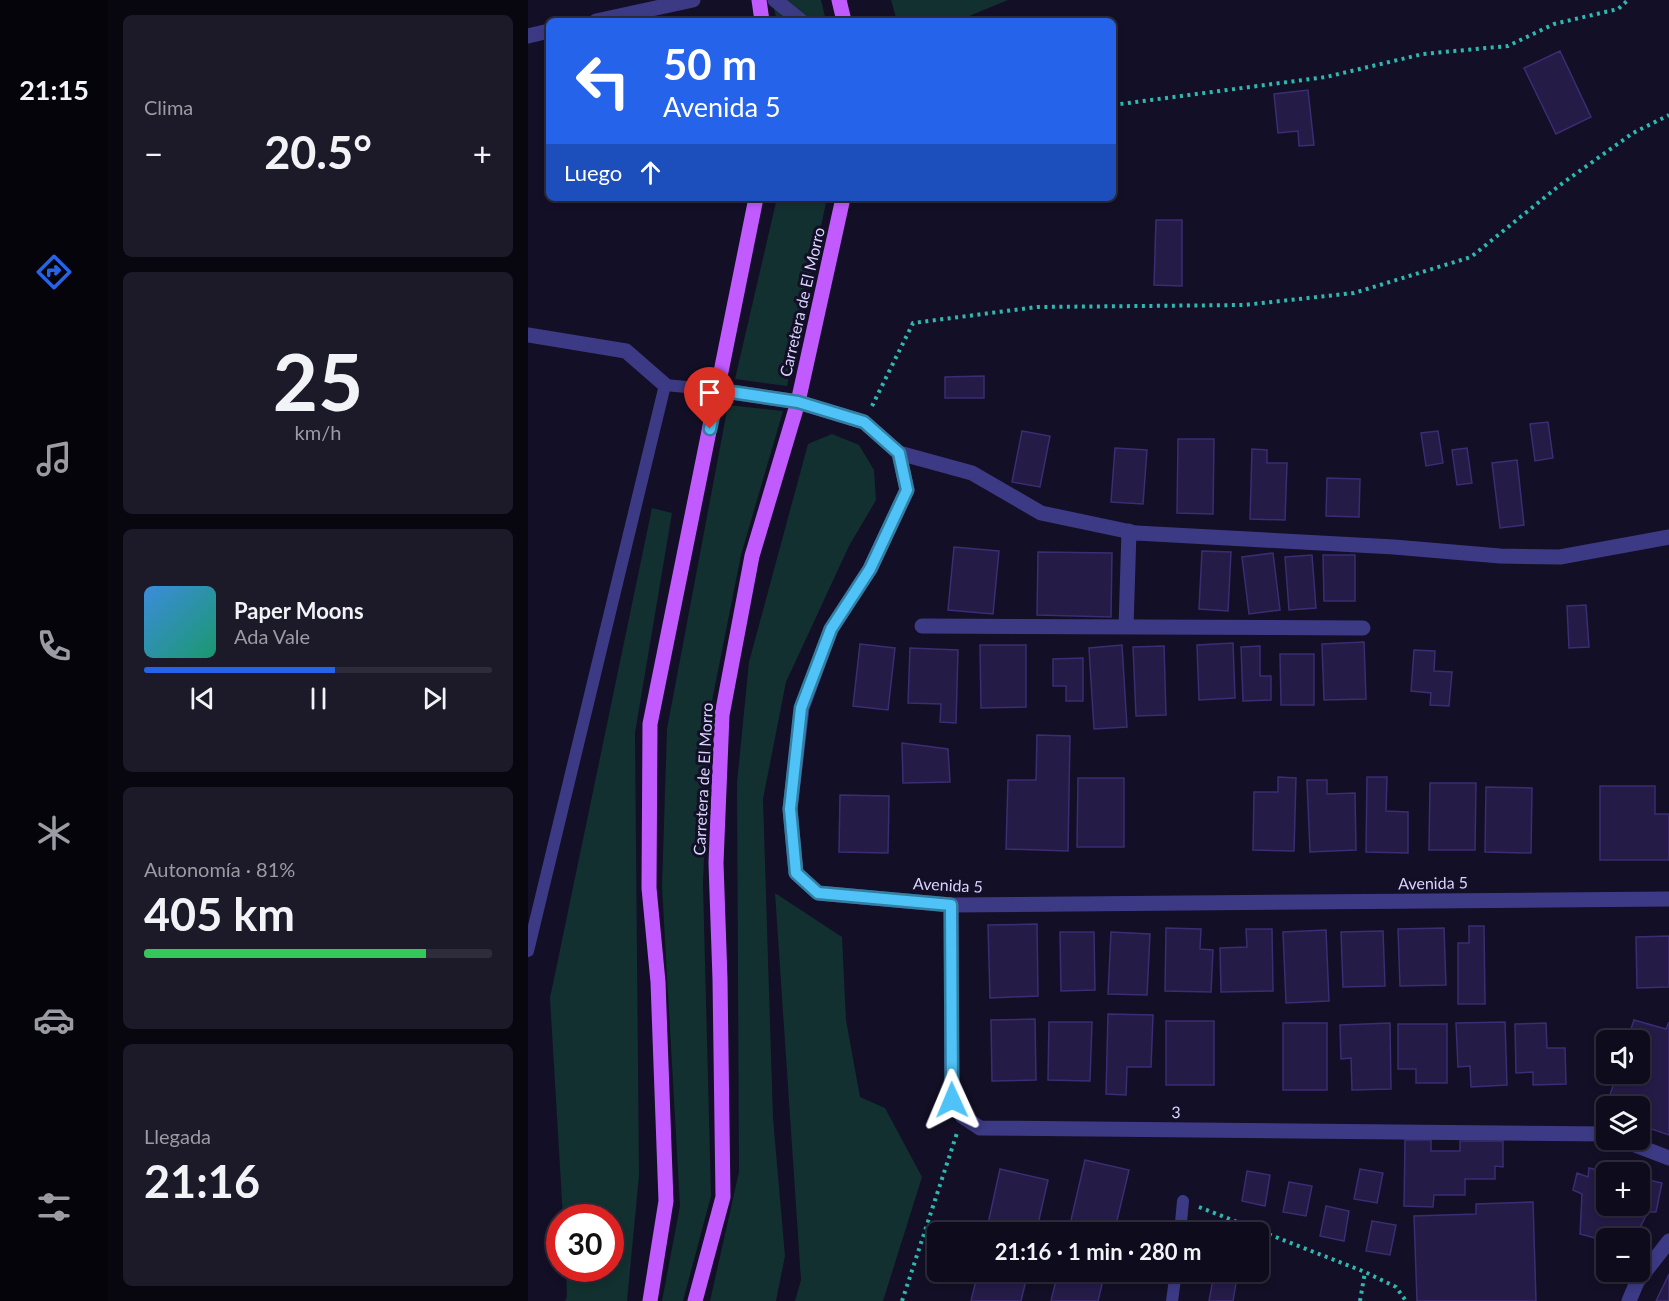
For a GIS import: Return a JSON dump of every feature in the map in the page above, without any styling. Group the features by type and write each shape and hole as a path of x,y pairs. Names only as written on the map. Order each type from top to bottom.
{"main road":[{"path":"759,0 762,18"},
{"path":"839,0 843,18"},
{"path":"650,1301 666,1201 658,982 649,888 650,724 755,201"},
{"name":"Carretera de El Morro","path":"695,1301 723,1197 716,862 722,715 752,556 798,402 842,201"}],"street":[{"path":"610,18 693,0"},
{"path":"775,0 797,18"},
{"path":"528,36 546,32"},
{"path":"528,335 626,351 665,385"},
{"path":"718,390 798,402 864,422 899,453 972,473 1041,513 1129,531 1394,546 1512,556 1560,557 1669,537"},
{"name":"Avenida 5","path":"899,453 907,490 870,569 831,629 801,708 790,809 796,873 818,893 951,905 1669,899"},
{"path":"1126,627 1129,531"},
{"path":"922,626 1363,628"},
{"path":"951,905 952,1100 962,1116"},
{"name":"3","path":"962,1116 980,1128 1596,1134"},
{"path":"1648,1150 1669,1158"},
{"path":"1629,1301 1637,1282 1669,1241"}],"lane":[{"path":"528,951 665,385 718,390"},
{"path":"1181,1222 1183,1201"},
{"path":"1173,1301 1175,1282"}],"path":[{"path":"1116,105 1326,77 1423,54 1508,46 1554,24 1618,9 1628,0"},
{"path":"864,422 913,323 1037,307 1244,305 1354,292 1471,257 1560,185 1633,133 1669,115"},
{"path":"902,1301 962,1116"},
{"path":"1183,1201 1365,1272 1396,1287 1406,1301"},
{"path":"1360,1301 1365,1272"}],"green space":[{"path":"772,0 821,0 825,18 776,18"},
{"path":"891,0 1008,0 964,18 896,18"},
{"path":"776,201 826,201 787,386 735,379"},
{"path":"728,405 783,411 741,555 709,716 703,885 711,1196 683,1301 662,1301 680,1206 662,887 667,729"},
{"path":"832,434 859,445 874,470 876,500 849,546 786,682 763,799 773,1118 785,1256 776,1301 710,1301 739,1172 737,783 749,662 808,444"},
{"path":"652,508 672,513 635,733 639,1176 627,1301 565,1301 566,1282 624,1282 624,1204 562,1204 550,998"},
{"path":"775,893 842,937 846,1020 860,1097 885,1108 922,1177 883,1301 795,1301 801,1280"}],"building":[{"path":"1560,51 1591,117 1556,134 1524,68"},
{"path":"1308,90 1314,145 1299,146 1298,131 1278,133 1274,94"},
{"path":"1156,220 1182,220 1182,286 1154,285"},
{"path":"984,376 984,398 945,398 945,377"},
{"path":"1548,422 1553,458 1535,461 1530,424"},
{"path":"1022,431 1050,436 1040,487 1012,482"},
{"path":"1438,431 1443,463 1426,466 1421,433"},
{"path":"1178,439 1214,439 1213,514 1177,513"},
{"path":"1115,448 1147,450 1143,504 1111,502"},
{"path":"1467,448 1472,483 1457,485 1452,450"},
{"path":"1252,449 1267,450 1267,463 1287,463 1285,520 1250,519"},
{"path":"1517,460 1524,525 1500,528 1492,463"},
{"path":"1327,478 1360,479 1359,517 1326,516"},
{"path":"954,547 999,551 993,614 948,610"},
{"path":"1202,551 1231,552 1228,611 1199,609"},
{"path":"1038,552 1112,553 1111,617 1037,615"},
{"path":"1273,553 1280,610 1249,614 1242,557"},
{"path":"1312,555 1316,608 1289,610 1285,557"},
{"path":"1323,555 1355,555 1355,601 1324,601"},
{"path":"1586,605 1589,647 1569,648 1567,606"},
{"path":"1364,642 1366,699 1324,700 1322,644"},
{"path":"1233,643 1235,698 1199,700 1197,645"},
{"path":"860,644 895,648 888,710 853,706"},
{"path":"980,645 1026,645 1026,707 981,708"},
{"path":"1122,645 1127,727 1094,729 1089,648"},
{"path":"1164,646 1166,715 1136,716 1133,647"},
{"path":"1260,646 1260,676 1271,676 1271,700 1243,701 1241,647"},
{"path":"910,648 958,650 956,723 940,722 941,704 908,703"},
{"path":"1414,650 1435,651 1434,671 1452,672 1449,706 1430,705 1431,693 1411,691"},
{"path":"1280,654 1314,654 1314,705 1281,705"},
{"path":"1083,658 1083,701 1066,701 1066,686 1053,686 1053,659"},
{"path":"1037,735 1070,736 1068,851 1006,849 1008,780 1036,780"},
{"path":"902,743 948,749 950,782 903,783"},
{"path":"1278,777 1296,778 1294,851 1253,850 1254,792 1278,792"},
{"path":"1367,777 1387,777 1386,811 1408,812 1408,853 1366,852"},
{"path":"1078,778 1124,778 1124,847 1077,847"},
{"path":"1307,780 1327,780 1327,794 1355,793 1356,850 1310,852"},
{"path":"1430,783 1476,783 1475,850 1429,850"},
{"path":"1600,786 1655,786 1655,814 1669,814 1669,860 1600,860"},
{"path":"1486,787 1532,788 1531,853 1485,852"},
{"path":"840,795 889,796 888,853 839,852"},
{"path":"1037,924 1038,996 990,998 988,925"},
{"path":"1469,926 1484,926 1485,1004 1458,1004 1458,943 1469,943"},
{"path":"1166,928 1201,929 1200,949 1213,950 1211,992 1165,991"},
{"path":"1444,928 1446,985 1400,986 1398,929"},
{"path":"1246,929 1272,929 1273,991 1221,992 1220,948 1247,947"},
{"path":"1326,930 1329,1001 1286,1003 1283,932"},
{"path":"1383,931 1385,986 1343,987 1341,932"},
{"path":"1060,932 1094,932 1095,990 1061,991"},
{"path":"1111,932 1150,934 1147,995 1108,994"},
{"path":"1669,936 1669,987 1637,988 1636,937"},
{"path":"1108,1014 1153,1015 1151,1067 1127,1067 1126,1095 1106,1094"},
{"path":"1035,1019 1036,1080 992,1081 991,1020"},
{"path":"1634,1020 1666,1029 1669,1022 1669,1135 1650,1128 1650,1096 1609,1096 1614,1084 1650,1084 1650,1030 1631,1030"},
{"path":"1166,1021 1214,1021 1214,1085 1166,1085"},
{"path":"1049,1022 1092,1022 1090,1081 1048,1080"},
{"path":"1505,1022 1507,1085 1471,1087 1470,1066 1458,1067 1456,1023"},
{"path":"1283,1023 1327,1023 1327,1090 1283,1090"},
{"path":"1390,1023 1391,1089 1352,1090 1351,1058 1341,1059 1340,1025"},
{"path":"1546,1023 1547,1048 1565,1048 1566,1084 1533,1085 1533,1072 1516,1073 1515,1024"},
{"path":"1398,1024 1447,1024 1447,1083 1416,1083 1416,1069 1398,1069"},
{"path":"1405,1140 1431,1140 1431,1151 1460,1151 1460,1141 1503,1141 1503,1167 1495,1166 1495,1179 1465,1179 1465,1195 1434,1195 1433,1207 1404,1206"},
{"path":"1085,1160 1129,1170 1117,1222 1071,1222"},
{"path":"1589,1168 1596,1169 1596,1216 1646,1216 1640,1228 1596,1228 1596,1238 1580,1234 1582,1194 1573,1190 1577,1173 1588,1177"},
{"path":"1000,1169 1048,1180 1038,1222 988,1222"},
{"path":"1360,1169 1383,1173 1377,1203 1354,1199"},
{"path":"1247,1171 1270,1175 1265,1206 1242,1201"},
{"path":"1650,1180 1662,1183 1656,1212 1650,1212"},
{"path":"1289,1182 1312,1186 1306,1216 1283,1212"},
{"path":"1533,1202 1536,1301 1417,1301 1414,1216 1476,1214 1476,1204"},
{"path":"1326,1206 1349,1211 1344,1241 1320,1236"},
{"path":"1372,1221 1396,1225 1390,1255 1366,1251"},
{"path":"1669,1274 1669,1301 1656,1301"},
{"path":"976,1282 1026,1282 1021,1301 971,1301"},
{"path":"1056,1282 1103,1282 1098,1301 1051,1301"},
{"path":"1212,1282 1236,1283 1233,1301 1209,1301"}],"route":[{"path":"710,429 718,390 798,402 864,422 899,453 907,490 870,569 831,629 801,708 790,809 796,873 818,893 951,905 952,1100"}]}
